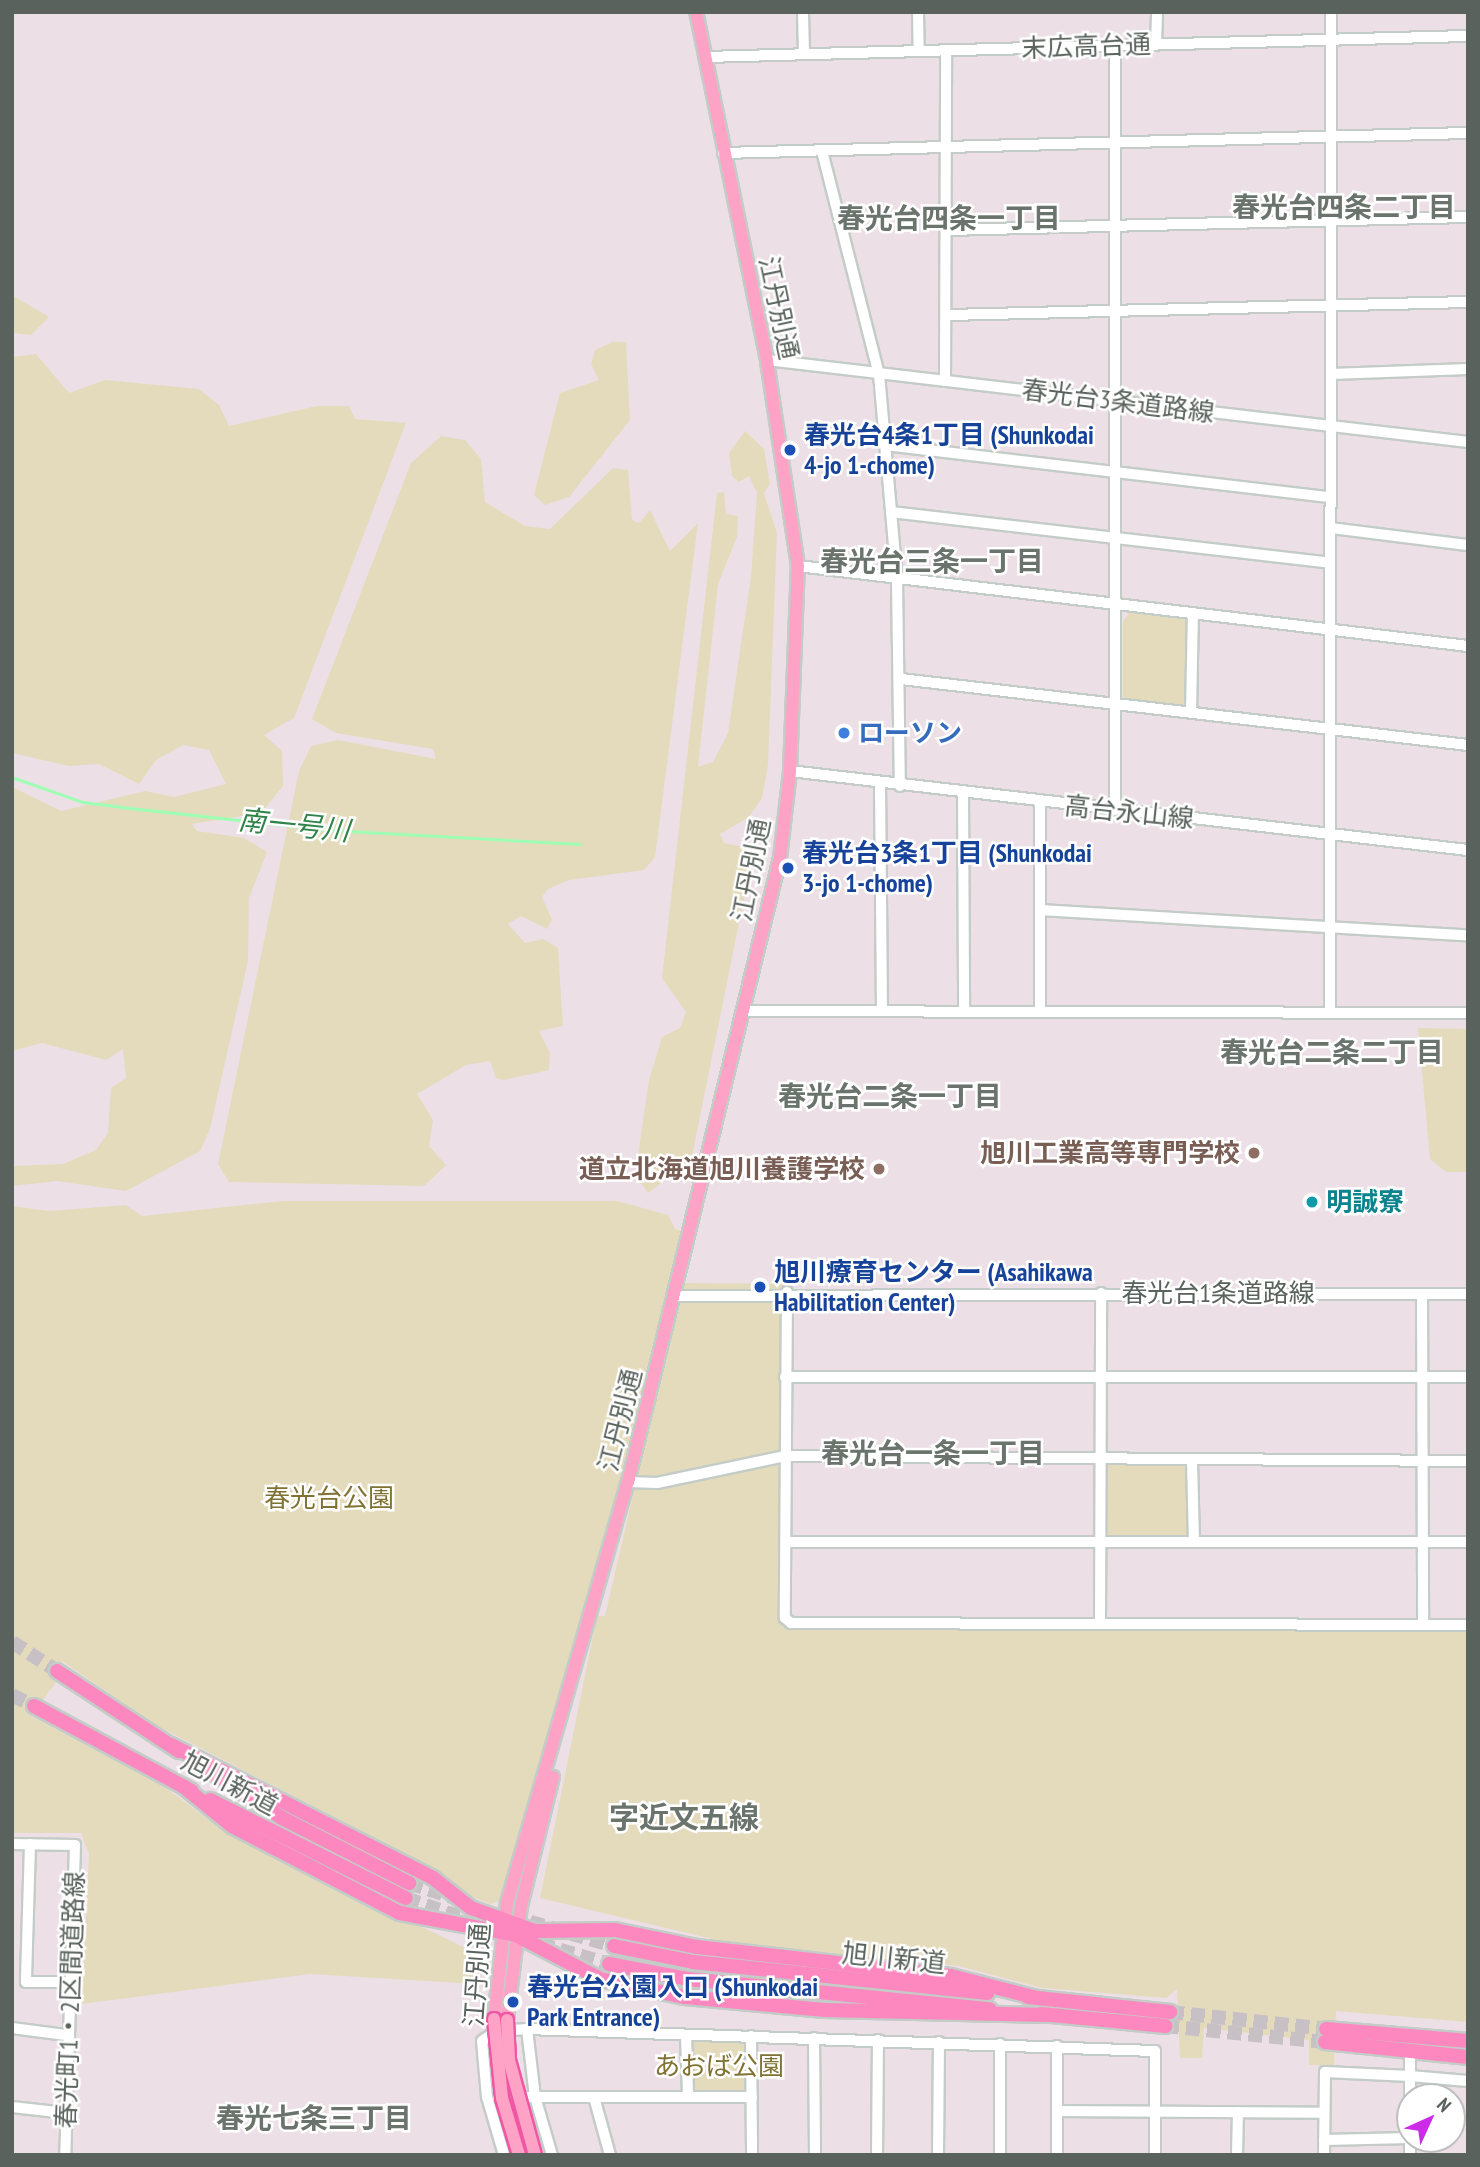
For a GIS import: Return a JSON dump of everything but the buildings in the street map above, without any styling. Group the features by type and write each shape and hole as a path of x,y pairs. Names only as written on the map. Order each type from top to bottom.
{"highway":[{"name":"旭川新道","path":"34,1706 183,1786 408,1891 282,1818 57,1671"},
{"path":"171,1745 247,1779 433,1878 471,1908 600,1979 685,1997 909,2016 1049,2015"},
{"path":"183,1786 232,1826 400,1913 564,1936 615,1930 697,1947 951,1976 1037,1998"},
{"name":"旭川新道","path":"609,1964 688,1979 1049,2015 1168,2019 1037,1998 693,1962 614,1946"},
{"path":"1468,2041 1326,2035 1410,2052 1468,2057"}],"main road":[{"name":"江丹別通","path":"519,2155 502,2098 500,2020 510,1928 628,1482 744,1011 780,858 790,771 798,566 767,360 696,12"},
{"name":"江丹別通","path":"500,2020 514,2084 535,2155"}],"street":[{"path":"803,12 804,54"},
{"path":"918,12 919,51"},
{"path":"1156,44 1157,12"},
{"path":"1329,1012 1331,12"},
{"name":"末広高台通","path":"705,57 1468,36"},
{"path":"1115,46 1115,810"},
{"path":"945,381 948,315 946,50"},
{"path":"723,153 1468,133"},
{"path":"821,150 879,374 897,581 901,680 900,786"},
{"path":"947,230 1468,217"},
{"path":"948,315 1468,302"},
{"name":"春光台3条道路線","path":"767,360 1468,442"},
{"path":"1331,374 1468,369"},
{"path":"886,445 1331,497"},
{"path":"891,512 1330,563"},
{"path":"1331,528 1468,545"},
{"path":"798,566 897,581 1468,646"},
{"path":"1191,713 1193,613"},
{"path":"901,680 1468,745"},
{"name":"高台永山線","path":"790,771 900,786 1468,850"},
{"path":"880,783 882,1011"},
{"path":"963,793 964,1012"},
{"path":"1040,802 1040,1012"},
{"path":"1041,910 1468,935"},
{"path":"744,1011 1468,1013"},
{"path":"787,1292 785,1618 791,1623 1468,1625"},
{"name":"春光台1条道路線","path":"674,1296 787,1292 1468,1294"},
{"path":"1100,1624 1101,1293"},
{"path":"1422,1294 1423,1625"},
{"path":"785,1377 1468,1377"},
{"path":"628,1482 657,1483 785,1456 1100,1461 1468,1461"},
{"path":"1192,1461 1194,1542"},
{"path":"786,1542 1468,1542"},
{"path":"12,1844 30,1844 26,1982 68,1982"},
{"name":"春光町1・2区間道路線","path":"30,1844 75,1844 66,2035 65,2155"},
{"path":"12,2028 66,2035"},
{"path":"527,2029 535,2097 552,2155"},
{"path":"504,2155 487,2097 482,2041 497,2031 527,2029 1155,2051 1155,2155"},
{"path":"686,2035 688,2096"},
{"path":"751,2036 752,2155"},
{"path":"814,2038 815,2155"},
{"path":"877,2155 878,2040"},
{"path":"938,2155 939,2042"},
{"path":"1000,2044 1000,2155"},
{"path":"1057,2155 1058,2046"},
{"path":"1410,2052 1410,2083"},
{"path":"1324,2155 1325,2072 1468,2081"},
{"path":"487,2097 752,2096"},
{"path":"594,2097 610,2155"},
{"path":"12,2107 66,2113"},
{"path":"1056,2112 1324,2113"},
{"path":"1237,2155 1238,2112"},
{"path":"1324,2140 1396,2138"}],"green space":[{"path":"12,295 49,317 31,335 12,333"},
{"path":"613,342 626,342 630,420 569,497 545,505 534,495 560,393 599,380 591,364 595,350"},
{"path":"36,354 69,393 105,380 199,389 219,405 229,426 317,406 349,406 355,419 406,423 294,718 264,735 282,751 283,786 261,813 192,824 197,831 244,838 267,852 249,898 248,961 210,1129 200,1151 126,1191 57,1181 12,1186 12,1166 63,1164 96,1150 108,1133 111,1088 126,1078 123,1049 106,1060 42,1043 12,1051 12,787 61,811 145,791 174,797 226,784 209,750 183,745 156,760 139,784 99,764 69,766 12,753 12,357"},
{"path":"745,431 764,449 770,484 764,493 777,533 768,765 762,798 749,817 720,834 724,843 754,849 691,1161 648,1193 635,1175 649,1080 662,1037 680,1028 686,1012 662,978 717,493 724,492 726,514 738,516 737,537 718,584 698,767 713,762 728,733 751,576 757,493 749,476 739,482 732,476 729,453"},
{"path":"441,436 465,440 481,459 485,502 525,526 550,529 613,468 628,470 632,520 639,523 650,510 670,551 698,523 655,857 644,870 569,880 548,889 542,897 552,920 547,929 521,916 508,924 525,943 543,939 558,948 563,1026 539,1031 550,1053 549,1070 504,1080 496,1078 490,1061 466,1065 417,1094 433,1120 429,1146 446,1165 424,1186 229,1182 218,1164 299,771 311,746 338,740 436,759 433,749 336,733 312,719 411,463"},
{"path":"1130,612 1189,617 1186,707 1123,699 1123,621"},
{"path":"1418,1028 1468,1029 1468,1172 1446,1172 1430,1159"},
{"name":"春光台公園","path":"283,1201 617,1201 668,1215 675,1229 685,1232 560,1720 499,1901 490,1904 461,1892 437,1870 152,1723 62,1661 51,1677 57,1681 31,1716 162,1785 221,1829 482,1956 477,1984 310,1974 82,2004 89,1854 81,1833 12,1833 12,1206 49,1211 126,1205 142,1216"},
{"path":"682,1283 786,1284 782,1617 1468,1619 1468,2022 1336,2011 1334,2066 1309,2065 1309,2040 1204,2028 1202,2058 1180,2058 1177,1989 1166,1998 1042,1988 959,1966 725,1942 540,1898 597,1616 605,1616"},
{"path":"1100,1461 1192,1461 1194,1542 1100,1542"},
{"name":"あおば公園","path":"686,2035 751,2036 752,2097 688,2096"}],"waterway":[{"name":"南一号川","path":"12,777 83,802 121,807 330,830 580,844"}],"tunnel":[{"path":"12,1642 57,1671"},
{"path":"12,1695 34,1706"},
{"path":"409,1883 458,1899"},
{"path":"406,1898 477,1923"},
{"path":"510,1916 614,1946"},
{"path":"540,1944 609,1964"},
{"path":"1170,2012 1326,2029"},
{"path":"1165,2026 1325,2042"}],"place":[{"name":"春光台4条1丁目 (Shunkodai 4-jo 1-chome)","path":"790,450"},
{"name":"ローソン","path":"844,733"},
{"name":"春光台3条1丁目 (Shunkodai 3-jo 1-chome)","path":"788,868"},
{"name":"旭川工業高等専門学校","path":"1254,1153"},
{"name":"道立北海道旭川養護学校","path":"879,1169"},
{"name":"明誠寮","path":"1312,1202"},
{"name":"旭川療育センター (Asahikawa Habilitation Center)","path":"760,1287"},
{"name":"春光台公園入口 (Shunkodai Park Entrance)","path":"513,2002"}],"district":[{"name":"春光台四条二丁目","path":"1344,207"},
{"name":"春光台四条一丁目","path":"949,218"},
{"name":"春光台三条一丁目","path":"932,561"},
{"name":"春光台二条二丁目","path":"1332,1052"},
{"name":"春光台二条一丁目","path":"890,1096"},
{"name":"春光台一条一丁目","path":"933,1453"},
{"name":"字近文五線","path":"684,1817"},
{"name":"春光七条三丁目","path":"314,2118"}]}
